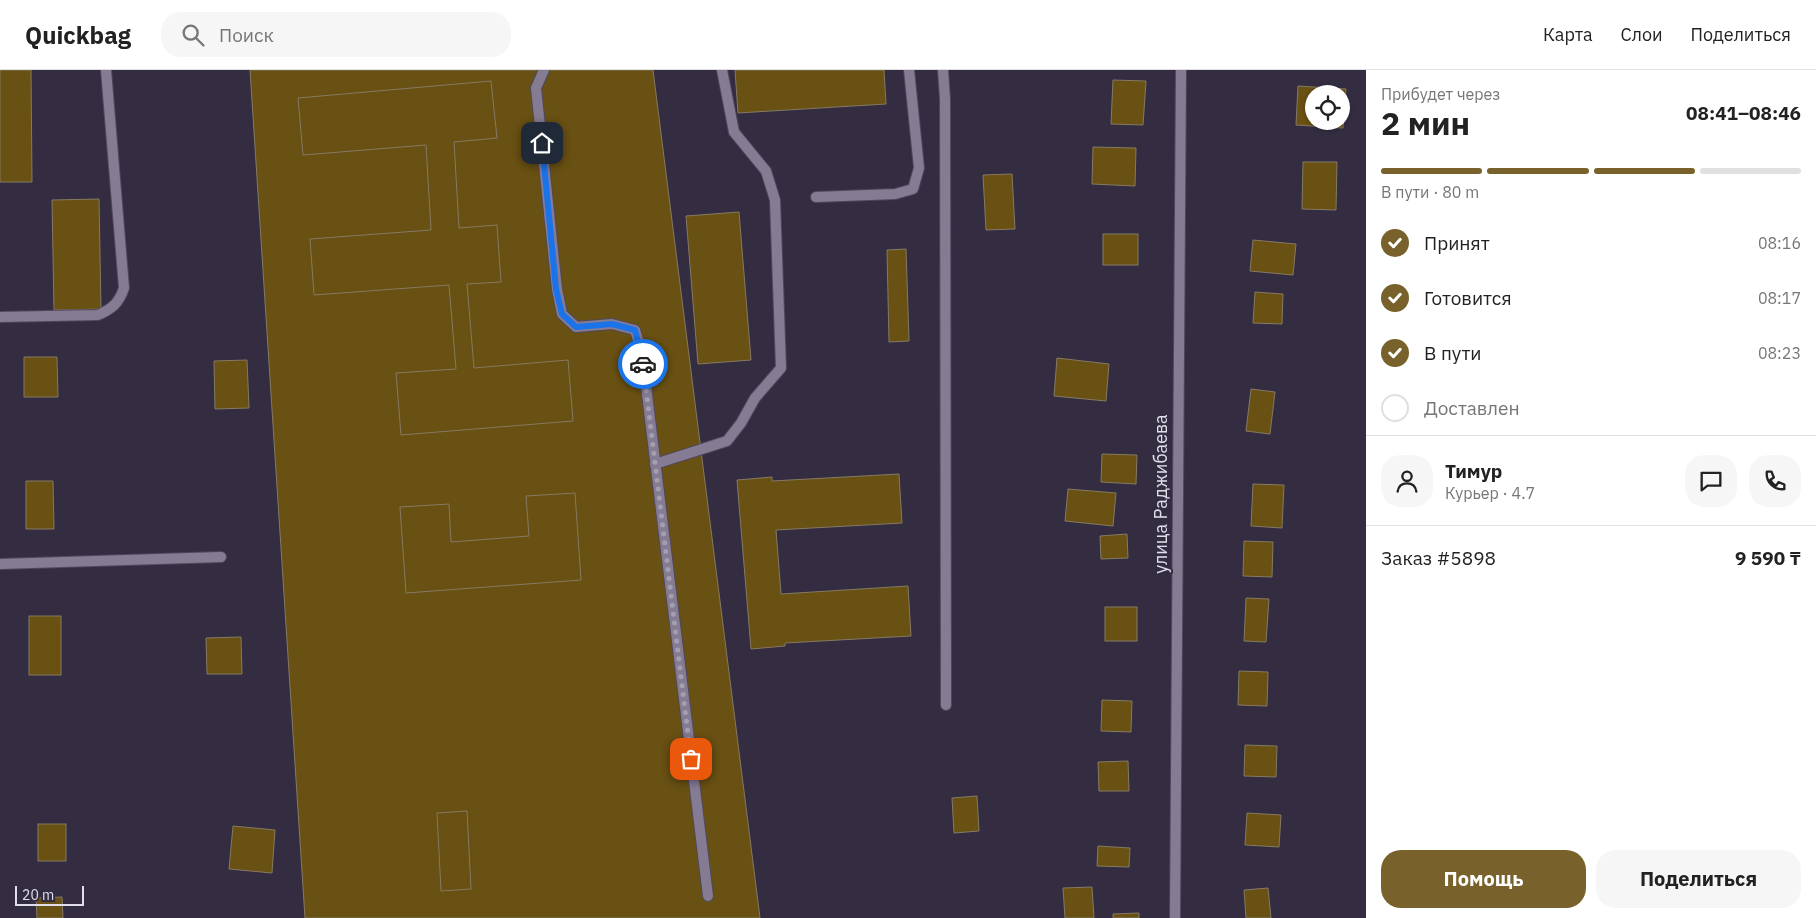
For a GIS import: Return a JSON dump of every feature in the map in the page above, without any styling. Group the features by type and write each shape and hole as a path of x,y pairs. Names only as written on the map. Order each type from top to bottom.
{"street":[{"path":"0,317 98,315 111,309 121,298 124,288 106,70"},
{"path":"544,70 536,88 556,289 562,314 576,327 612,324 635,330 642,353 708,896"},
{"path":"655,464 727,441 741,424 755,398 781,368 775,200 766,171 734,132 722,70"},
{"path":"816,197 895,194 912,189 919,168 909,70"},
{"path":"943,70 945,99 946,704"},
{"name":"улица Раджибаева","path":"1174,918 1180,70"},
{"path":"0,564 221,557"}],"building":[{"path":"0,70 31,70 32,182 0,182"},
{"path":"250,70 653,70 760,918 305,918"},
{"path":"735,70 884,70 886,104 738,113"},
{"path":"1113,80 1146,81 1143,125 1111,124"},
{"path":"491,81 497,138 454,142 459,228 497,225 501,282 467,284 474,368 568,360 573,421 401,435 396,373 456,369 449,285 314,295 310,239 431,230 426,145 303,155 298,98"},
{"path":"1298,86 1305,86 1305,126 1296,125"},
{"path":"1093,147 1136,148 1135,186 1092,184"},
{"path":"1303,162 1337,162 1336,210 1302,209"},
{"path":"1012,174 1015,229 986,230 983,175"},
{"path":"99,199 101,309 54,310 52,200"},
{"path":"739,212 751,360 698,364 686,216"},
{"path":"1103,234 1138,234 1138,265 1103,265"},
{"path":"1253,240 1296,244 1293,275 1250,271"},
{"path":"906,249 909,341 889,342 887,250"},
{"path":"1255,292 1283,294 1282,324 1253,323"},
{"path":"24,357 57,357 58,397 24,397"},
{"path":"1057,358 1109,364 1106,401 1054,396"},
{"path":"247,360 249,408 215,409 214,361"},
{"path":"1251,389 1275,392 1270,434 1246,431"},
{"path":"1102,454 1137,455 1136,484 1101,482"},
{"path":"899,474 902,523 776,530 781,594 908,586 911,636 785,643 785,646 751,649 737,480 772,477 772,481"},
{"path":"26,481 53,481 54,529 26,529"},
{"path":"1253,484 1284,485 1282,528 1251,526"},
{"path":"1068,489 1116,493 1113,526 1065,521"},
{"path":"575,493 581,580 406,593 400,507 449,504 451,542 529,536 526,496"},
{"path":"1127,534 1128,558 1101,559 1100,536"},
{"path":"1244,541 1273,542 1272,577 1243,576"},
{"path":"1246,598 1269,599 1266,642 1244,641"},
{"path":"1105,607 1137,607 1137,641 1105,641"},
{"path":"29,616 61,616 61,675 29,675"},
{"path":"241,637 242,674 207,674 206,638"},
{"path":"1239,671 1268,672 1267,706 1238,705"},
{"path":"1102,700 1132,701 1131,732 1101,731"},
{"path":"1245,745 1277,746 1276,777 1244,776"},
{"path":"1128,761 1129,791 1099,791 1098,762"},
{"path":"977,796 979,831 954,833 952,798"},
{"path":"467,811 471,889 441,891 437,813"},
{"path":"1247,813 1281,815 1279,847 1245,845"},
{"path":"38,824 66,824 66,861 38,861"},
{"path":"233,826 275,830 272,873 229,869"},
{"path":"1098,846 1130,848 1129,867 1097,866"},
{"path":"1092,887 1094,918 1065,918 1063,888"},
{"path":"1268,888 1271,918 1246,918 1244,890"},
{"path":"62,897 63,918 37,918 36,898"},
{"path":"1139,913 1139,918 1113,918 1113,914"}],"way so far":[{"path":"643,364 691,759"}],"route":[{"path":"542,143 556,289 562,314 576,327 612,324 635,330 642,353 643,364"}]}
